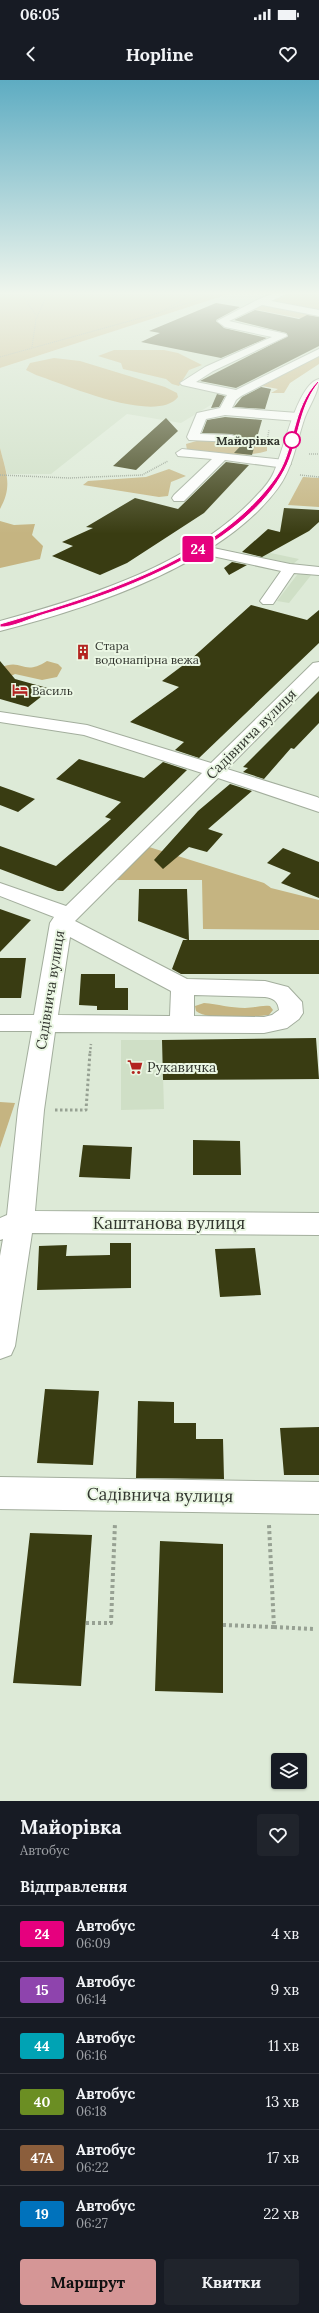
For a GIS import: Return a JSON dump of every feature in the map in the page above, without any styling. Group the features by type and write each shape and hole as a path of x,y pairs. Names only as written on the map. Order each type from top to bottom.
{"street":[{"path":"202,373 186,383 237,394"},
{"path":"225,410 231,398 277,373"},
{"path":"0,626 106,593 199,549 228,529 262,500 280,476 304,402 319,382"},
{"path":"231,439 193,437 201,416 225,410 298,417"},
{"path":"182,453 222,456 285,464"},
{"path":"179,498 222,456"},
{"path":"199,549 290,568 319,571"},
{"path":"268,601 290,568"},
{"name":"Садівнича вулиця","path":"0,1346 10,1226 31,1110 44,1024 65,919 319,666"},
{"path":"0,717 87,730 310,801 319,806"},
{"path":"0,889 65,919 183,987 272,990 287,997 292,1007 290,1014 286,1018 271,1024 0,1023"},
{"path":"182,1023 183,987"},
{"name":"Каштанова вулиця","path":"10,1226 319,1224"},
{"name":"Садівнича вулиця","path":"0,1493 319,1498"}],"path":[{"path":"266,461 270,425"},
{"path":"0,476 69,478 142,475 182,453"},
{"path":"309,454 319,454"},
{"path":"300,475 319,477"},
{"path":"31,1110 86,1110 92,1024"},
{"path":"86,1623 111,1623 116,1494"},
{"path":"268,1497 274,1627"},
{"path":"223,1625 313,1629"}],"shaded area":[{"path":"0,373 287,373 261,387 275,390 270,391 252,401 224,397 181,423 127,414 51,474 7,474 0,448"},
{"path":"33,373 120,373 165,387 177,393 178,397 167,404 150,407 131,405 109,400"},
{"path":"142,373 187,373 179,386 172,384 166,379"},
{"path":"286,373 305,373 290,383 284,393 271,393 278,389 262,386"},
{"path":"200,440 267,444 267,451 238,455 187,450 186,444"},
{"path":"0,448 6,472 7,486 4,501 0,509"},
{"path":"169,469 186,476 171,482 168,496 159,497 83,485 88,481 146,477"},
{"path":"303,477 319,478 319,507 288,505"},
{"path":"0,521 14,525 35,524 32,535 43,546 40,559 0,568"},
{"path":"266,552 299,559 293,564 261,557"},
{"path":"300,571 312,574 289,603 277,601"},
{"path":"47,661 58,664 62,668 57,677 42,680 15,674 1,681 0,668 8,665 32,667"},
{"path":"149,847 264,883 271,888 319,900 319,930 203,929 202,880 117,880"},
{"path":"204,1003 240,1008 270,1006 273,1010 269,1015 242,1017 210,1016 196,1011 195,1006"},
{"name":"Рукавичка","path":"121,1040 162,1040 164,1109 121,1110"},
{"path":"0,1102 15,1103 0,1148"}],"building":[{"path":"215,373 265,373 236,388 200,381"},
{"path":"261,387 271,389 265,409 234,407 242,397"},
{"path":"217,394 225,396 219,407 211,408"},
{"path":"225,417 262,420 252,455 234,453 248,438 238,437 231,434 202,433 207,420"},
{"path":"166,418 178,431 136,470 113,466"},
{"path":"226,462 249,465 204,513 127,563 100,575 52,556 73,546 62,542 93,528 86,527 135,498 178,509"},
{"path":"284,508 319,510 319,522 309,531 262,557 242,552 268,529 280,532"},
{"path":"232,562 247,565 229,575 224,568"},
{"path":"251,605 307,620 319,610 319,643 199,758 175,750 184,742 130,722 179,687 162,681 190,660"},
{"path":"0,661 15,679 51,689 28,707 0,699"},
{"path":"319,691 319,723 294,749 291,748 264,779 243,772 248,768 243,767"},
{"path":"79,759 144,778 163,762 187,770 63,891 58,891 0,869 0,846 56,866 111,819 105,817 121,802 56,779"},
{"path":"230,784 252,791 208,829 223,834 207,852 189,847 163,869 154,860 198,811"},
{"path":"0,786 35,799 18,812 0,805"},
{"path":"283,848 319,862 319,898 281,883 291,873 267,863"},
{"path":"139,889 187,889 189,940 319,940 319,974 181,974 172,969 183,940 188,940 138,921"},
{"path":"0,909 31,920 0,952"},
{"path":"0,958 26,958 21,998 0,998"},
{"path":"81,974 115,974 115,988 128,988 128,1010 97,1010 97,1006 79,1005"},
{"path":"316,1038 319,1079 163,1080 162,1040"},
{"path":"193,1140 240,1141 241,1175 193,1175"},
{"path":"83,1145 132,1147 130,1179 79,1177"},
{"path":"110,1243 131,1243 131,1288 37,1290 39,1246 67,1245 66,1256 110,1255"},
{"path":"255,1248 261,1295 220,1297 215,1249"},
{"path":"45,1389 99,1391 93,1465 37,1463"},
{"path":"138,1401 174,1402 174,1423 196,1423 196,1439 223,1439 224,1479 136,1478"},
{"path":"319,1427 319,1475 284,1475 280,1428"},
{"path":"30,1533 92,1535 81,1686 13,1683"},
{"path":"160,1541 223,1544 223,1693 155,1691"}],"bus line":[{"name":"24","path":"0,626 47,613 106,593 199,549 228,529 262,500 280,476 289,453 298,417 304,402 319,382"}],"place":[{"name":"Майорівка","path":"292,440"},
{"name":"Стара водонапірна вежа","path":"83,652"},
{"name":"Василь","path":"20,690"},
{"name":"Рукавичка","path":"135,1067"}]}
